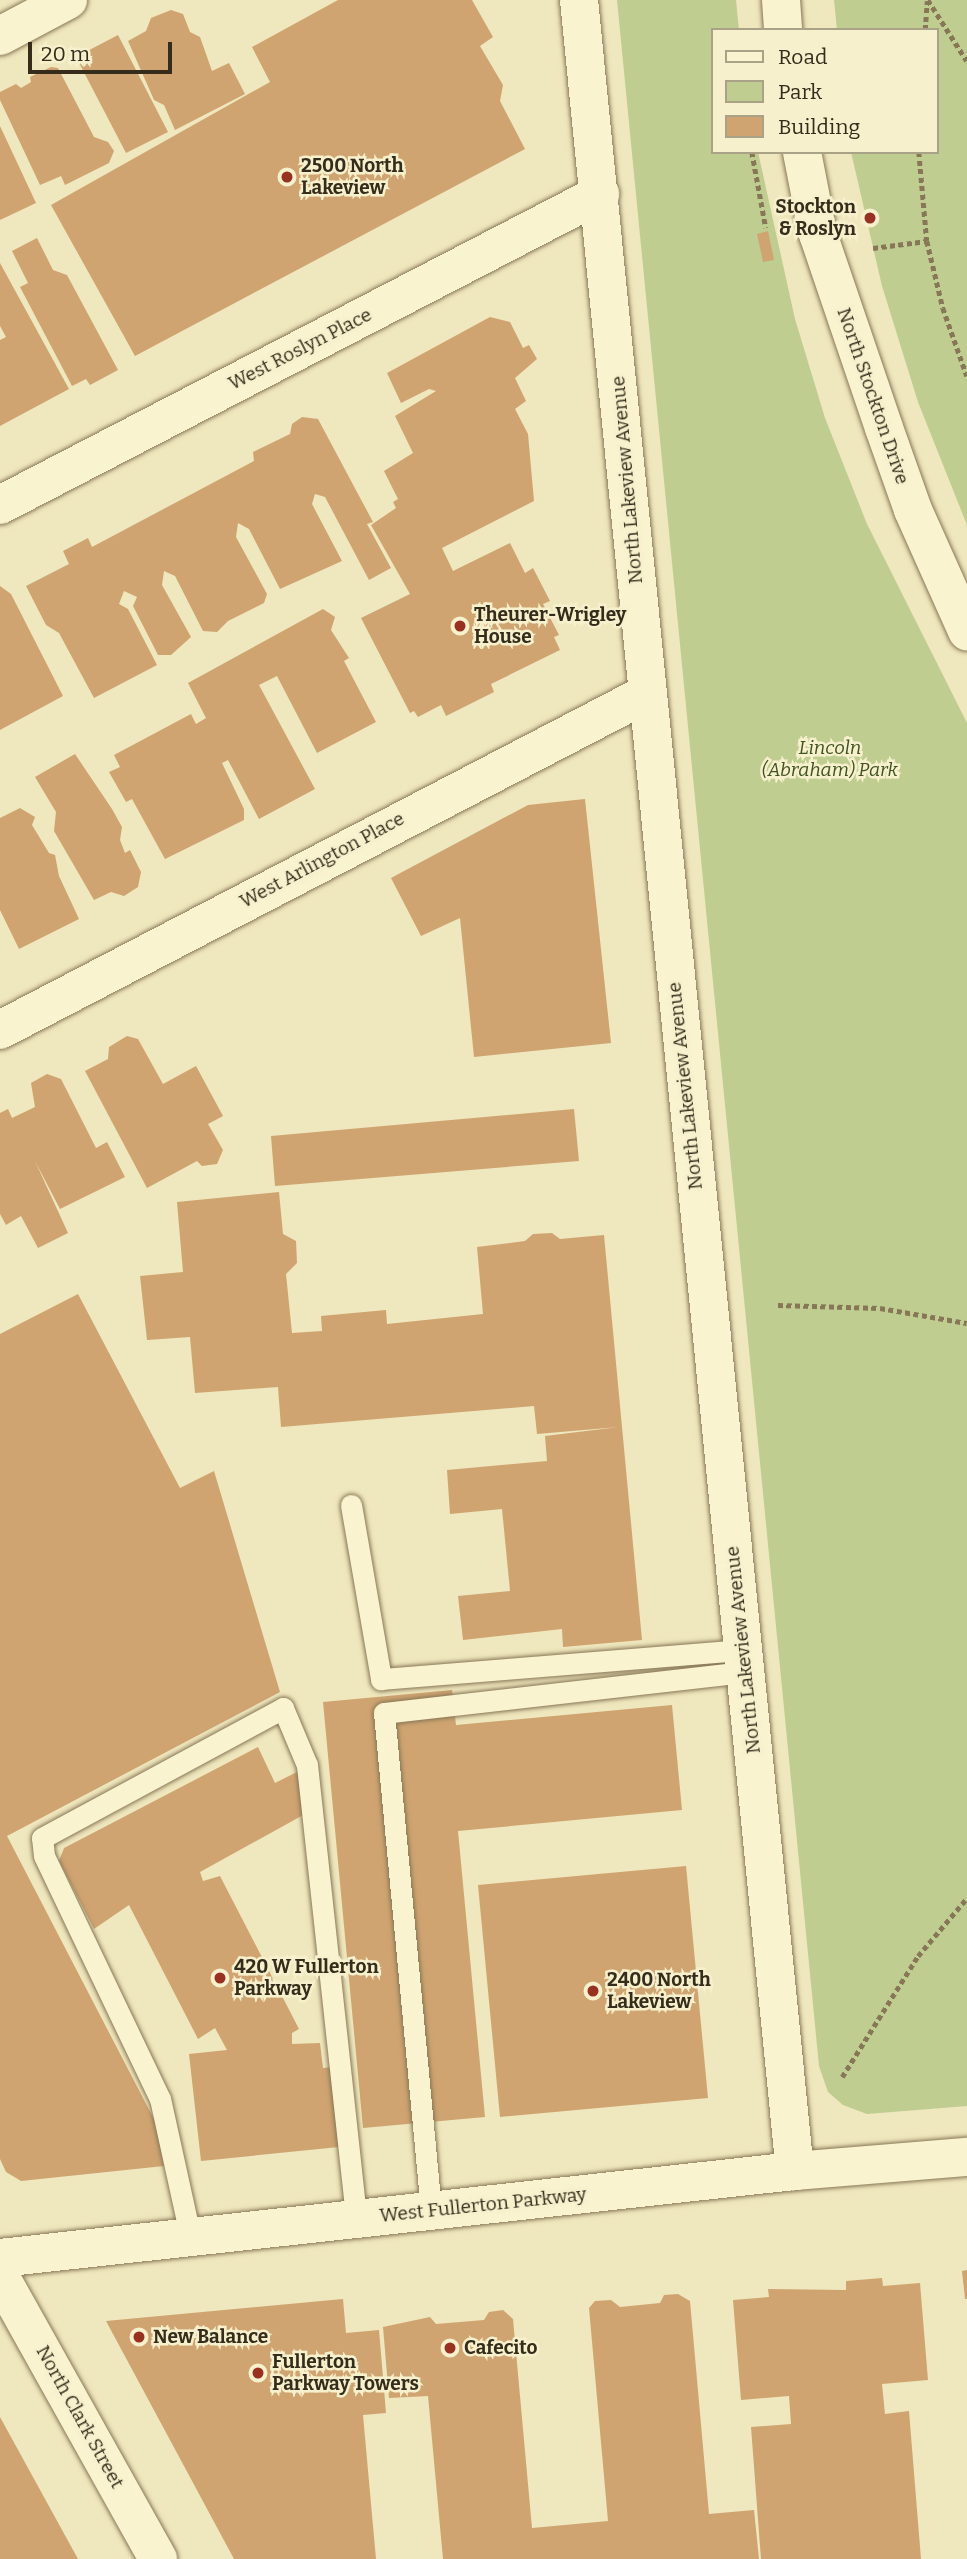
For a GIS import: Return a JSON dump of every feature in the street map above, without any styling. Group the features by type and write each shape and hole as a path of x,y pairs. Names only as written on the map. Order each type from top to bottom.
{"main road":[{"path":"0,36 68,0"},
{"name":"North Lakeview Avenue","path":"579,0 795,2171"},
{"path":"781,0 783,28"},
{"name":"North Stockton Drive","path":"802,154 818,234 884,428 913,510 967,631"},
{"name":"West Roslyn Place","path":"0,505 600,194"},
{"name":"West Arlington Place","path":"0,1030 646,694"},
{"name":"West Fullerton Parkway","path":"0,2258 190,2235 795,2171 967,2157"},
{"name":"North Clark Street","path":"0,2276 158,2559"}],"lane":[{"path":"351,1505 381,1679 744,1661"},
{"path":"431,2210 384,1713 744,1661"},
{"path":"190,2235 160,2099 44,1856 42,1838 284,1708 296,1731 309,1776 356,2218"}],"path":[{"path":"925,28 928,0"},
{"path":"928,0 967,61"},
{"path":"752,154 766,228"},
{"path":"919,154 928,241 943,308 967,376"},
{"path":"873,248 928,241"},
{"path":"778,1305 880,1308 967,1323"},
{"path":"842,2077 918,1956 967,1898"}],"green space":[{"name":"Lincoln (Abraham) Park","path":"617,0 736,0 739,28 712,28 712,154 758,154 795,319 825,418 867,524 967,723 967,2106 867,2114 843,2105 828,2092 819,2066"},
{"path":"834,0 967,0 967,525 918,402 882,286 851,154 939,154 939,28 837,28"}],"building":[{"name":"2500 North Lakeview","path":"338,0 472,0 493,37 480,46 503,85 500,101 525,149 135,356 51,205 270,82 252,47"},
{"path":"171,10 183,14 190,32 200,37 212,71 229,63 245,94 175,130 164,105 154,100 128,41 146,31 151,18"},
{"path":"118,35 168,132 126,153 76,57"},
{"path":"51,67 58,68 94,137 108,142 114,151 109,163 65,185 61,176 40,185 0,100 0,92 16,84 21,88 31,82 30,77"},
{"path":"0,126 36,203 0,220"},
{"path":"768,231 774,260 763,262 757,234"},
{"path":"37,238 53,270 67,275 118,370 90,385 86,379 72,386 20,287 28,283 12,251"},
{"path":"0,263 69,389 0,426 0,340 6,337 0,326"},
{"path":"490,317 510,322 523,348 529,345 537,359 515,378 526,401 515,409 528,434 534,501 442,548 453,571 510,543 525,573 533,568 550,601 543,604 559,635 554,637 560,650 491,684 494,692 446,716 441,705 418,717 414,711 410,713 361,618 410,594 371,525 396,508 393,502 398,499 384,471 413,453 395,416 436,391 429,389 401,403 387,373"},
{"path":"302,417 318,419 373,522 367,524 391,568 369,580 325,497 315,494 312,504 342,561 280,589 249,529 238,523 236,537 267,594 264,603 228,621 217,632 203,631 175,576 164,571 162,585 191,637 171,655 158,655 133,606 137,597 124,591 119,604 128,609 157,665 94,698 59,633 46,625 26,586 69,564 63,551 88,538 92,547 254,461 253,452 290,434 292,424"},
{"path":"0,586 11,594 63,696 0,730"},
{"path":"323,609 335,617 331,630 349,658 344,661 376,722 317,753 277,676 259,685 315,789 259,819 228,760 222,763 244,809 244,820 165,859 132,799 126,802 109,772 120,767 114,755 191,714 196,724 206,718 188,683"},
{"path":"75,754 112,809 122,827 120,840 125,853 130,850 141,872 138,887 124,896 111,892 94,900 54,831 56,812 35,777"},
{"path":"585,799 611,1043 474,1057 460,918 421,936 391,878 528,805"},
{"path":"20,808 35,817 32,825 49,853 55,855 59,876 79,919 19,949 0,910 0,818"},
{"path":"127,1036 138,1039 163,1084 196,1066 223,1116 208,1124 223,1150 217,1164 202,1166 197,1161 147,1188 85,1071 108,1059 109,1047"},
{"path":"47,1074 61,1079 96,1148 107,1142 125,1177 60,1209 35,1161 68,1233 38,1248 21,1216 6,1225 0,1214 0,1113 8,1109 12,1118 35,1107 31,1083"},
{"path":"574,1109 579,1161 275,1186 271,1136"},
{"path":"279,1192 283,1234 296,1241 297,1263 286,1274 292,1333 322,1331 321,1316 386,1310 387,1324 483,1314 477,1247 525,1241 533,1234 552,1233 560,1239 604,1235 642,1640 563,1647 562,1629 463,1640 458,1596 510,1591 502,1509 450,1514 447,1470 547,1461 545,1436 619,1427 537,1434 534,1406 281,1427 278,1387 195,1393 190,1337 147,1340 140,1276 183,1272 177,1202"},
{"path":"78,1294 180,1488 214,1471 280,1692 7,1836 156,2123 164,2166 21,2181 6,2172 0,2159 0,1334"},
{"path":"452,1690 456,1725 672,1705 682,1810 458,1831 485,2117 363,2128 323,1702"},
{"name":"420 W Fullerton Parkway","path":"258,1747 275,1783 297,1772 305,1814 200,1872 203,1881 220,1876 299,2029 292,2033 292,2044 320,2043 323,2068 333,2067 339,2147 201,2161 189,2054 227,2050 215,2028 198,2039 129,1905 94,1929 59,1861 64,1848"},
{"name":"2400 North Lakeview","path":"686,1866 708,2098 500,2117 478,1885"},
{"path":"967,2270 967,2299 965,2299 962,2271"},
{"path":"882,2278 883,2286 920,2283 928,2380 882,2384 885,2414 909,2411 921,2559 761,2559 751,2427 791,2424 789,2396 741,2400 733,2300 769,2297 768,2289 846,2290 846,2281"},
{"path":"678,2294 690,2301 709,2514 754,2510 759,2559 443,2559 428,2396 389,2398 383,2327 430,2317 436,2324 484,2320 489,2312 503,2310 513,2319 532,2528 608,2521 589,2308 595,2301 611,2300 620,2307 660,2303 664,2295"},
{"path":"343,2299 346,2333 379,2330 386,2413 363,2415 376,2559 234,2559 106,2321"},
{"path":"0,2417 78,2559 0,2559"}],"place":[{"name":"2500 North Lakeview","path":"287,177"},
{"name":"Stockton & Roslyn","path":"870,218"},
{"name":"Theurer-Wrigley House","path":"460,626"},
{"name":"420 W Fullerton Parkway","path":"220,1978"},
{"name":"2400 North Lakeview","path":"593,1991"},
{"name":"New Balance","path":"139,2337"},
{"name":"Cafecito","path":"450,2348"},
{"name":"Fullerton Parkway Towers","path":"258,2373"}]}
